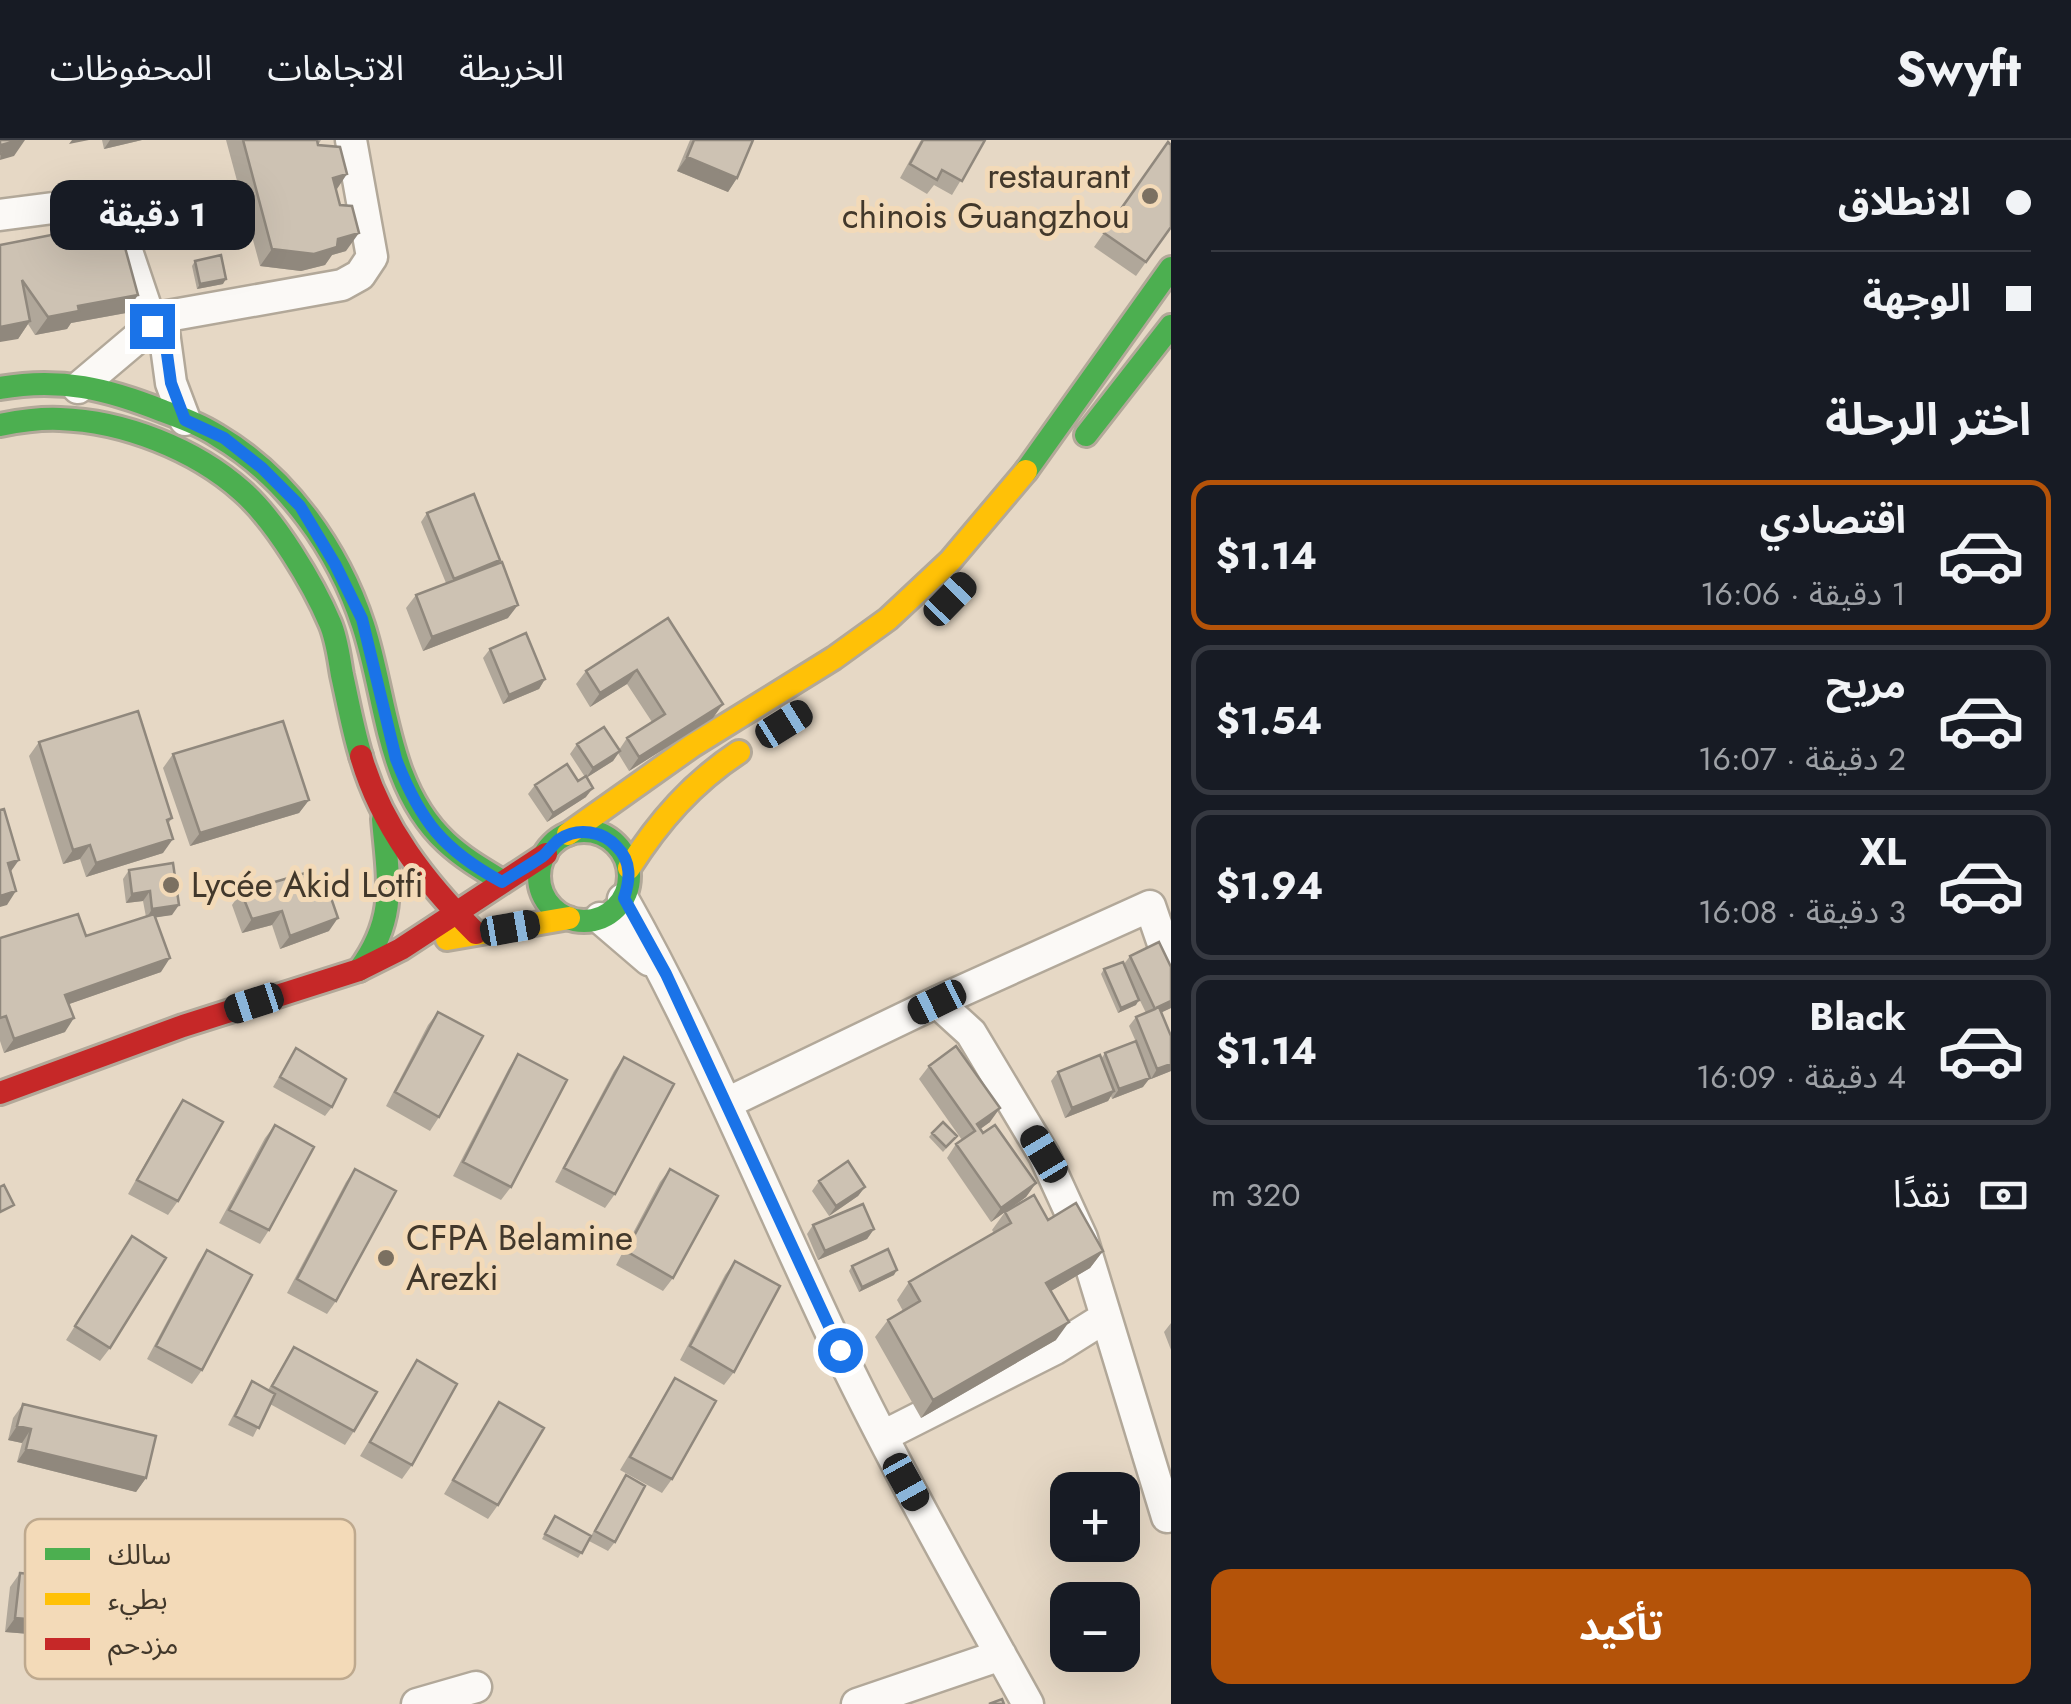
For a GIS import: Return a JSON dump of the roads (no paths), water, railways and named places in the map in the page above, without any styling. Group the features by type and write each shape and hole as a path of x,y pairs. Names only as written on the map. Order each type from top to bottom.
{"main road":[{"path":"752,744 683,792 652,830 613,911 584,921 555,911 545,899 540,868 555,842 693,746 823,664 912,597 971,536 1030,465 1171,268"},
{"path":"1075,450 1171,326"},
{"path":"0,388 14,384 111,391 224,438 262,468 300,506 362,619 396,759 411,798 446,844 502,882"},
{"path":"0,425 40,419 116,429 154,440 202,462 244,492 274,530 332,626 356,740 382,812 407,853 476,933"},
{"path":"359,970 376,945 386,918 388,878 382,812"},
{"path":"568,834 599,834 613,842 624,854 626,883"},
{"path":"0,1093 183,1026 359,970 401,949 546,854"},
{"path":"401,949 569,918"}],"street":[{"path":"78,388 157,321 342,284 360,276 372,257 351,140"},
{"path":"0,215 116,204 125,245 157,321 171,383 185,420"},
{"path":"626,883 840,1350 1028,1704"},
{"path":"727,1103 1150,906 1171,967"},
{"path":"600,918 666,974"},
{"path":"937,1002 971,1032 1044,1154 1082,1238 1166,1517"},
{"path":"883,1436 1055,1349 1106,1317"},
{"path":"857,1704 1001,1655"},
{"path":"416,1704 476,1687"}],"place":[{"name":"restaurant chinois Guangzhou","path":"1150,196"},
{"name":"Lycée Akid Lotfi","path":"171,885"},
{"name":"CFPA Belamine Arezki","path":"386,1258"}]}
